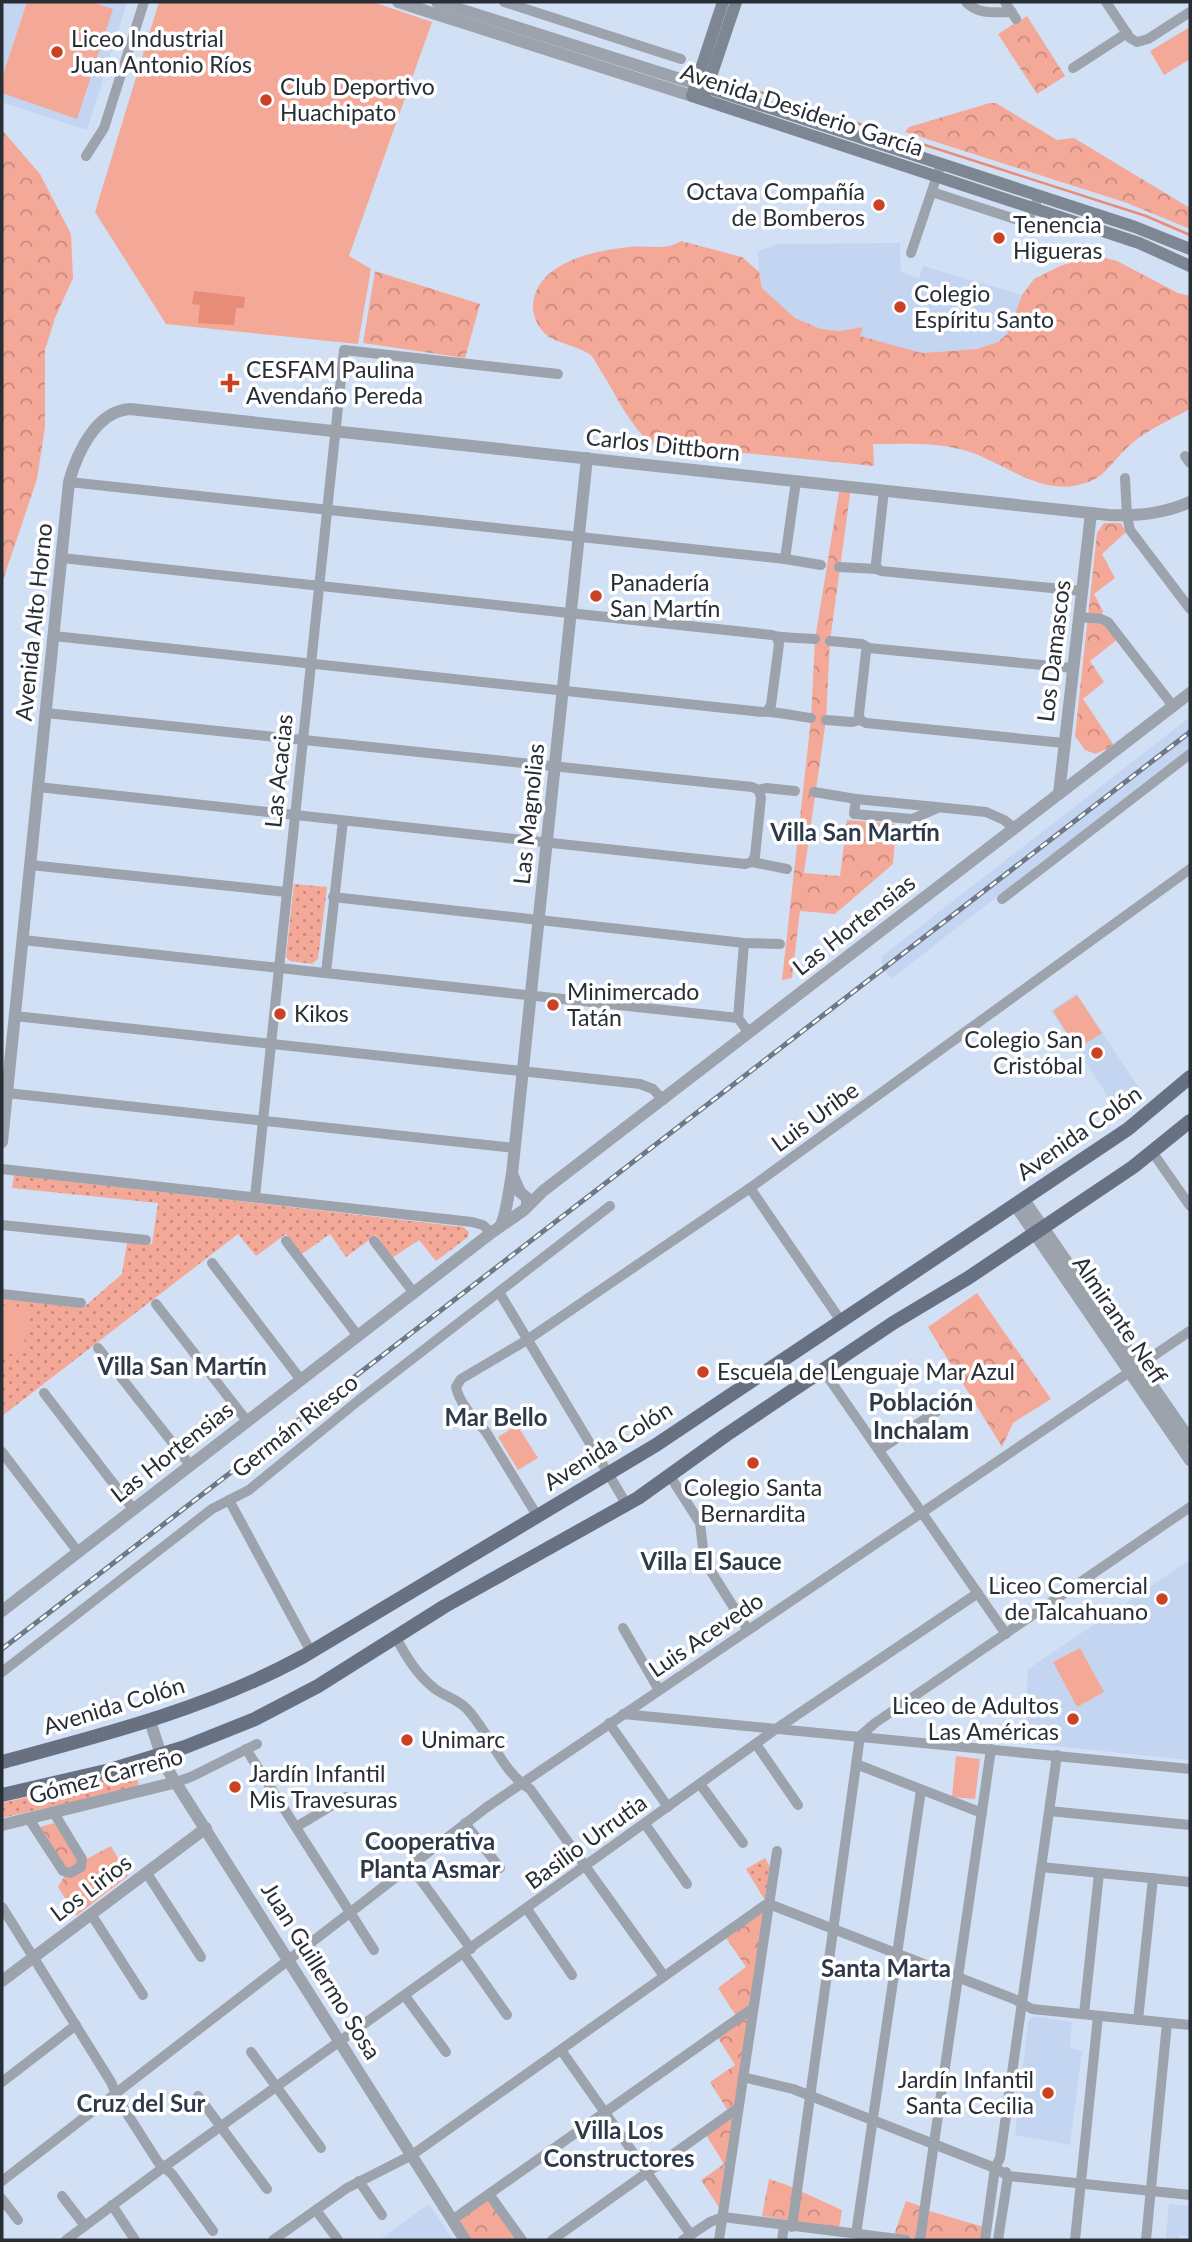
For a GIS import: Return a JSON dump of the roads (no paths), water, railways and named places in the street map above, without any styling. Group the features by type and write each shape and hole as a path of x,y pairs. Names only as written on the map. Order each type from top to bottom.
{"main road":[{"path":"699,92 731,2"},
{"name":"Avenida Desiderio García","path":"699,92 1036,201 1157,249 1190,266"},
{"name":"Avenida Desiderio García","path":"1072,214 1156,234 1190,249"},
{"name":"Avenida Colón","path":"2,1762 150,1721 224,1694 311,1652 608,1475 1128,1129 1190,1077"},
{"path":"2,1795 160,1755 220,1734 278,1707 340,1673 445,1606 626,1505 893,1322 1039,1231 1153,1153 1190,1121"}],"street":[{"path":"86,156 104,128 144,2"},
{"name":"Avenida Desiderio García","path":"398,2 563,48"},
{"name":"Avenida Desiderio García","path":"437,2 563,48 699,92"},
{"name":"Avenida Desiderio García","path":"504,2 681,59"},
{"path":"966,3 982,12 1014,16 1005,2"},
{"path":"1107,2 1127,33 1137,42 1148,39 1190,12"},
{"path":"1073,68 1127,33"},
{"path":"911,253 939,170"},
{"path":"932,192 1021,221 1029,217 1036,201"},
{"name":"Las Acacias","path":"255,1197 344,350 558,374"},
{"name":"Carlos Dittborn","path":"130,409 1091,513 1127,516 1159,513 1190,502"},
{"name":"Avenida Alto Horno","path":"2,1142 69,482 80,450 93,431 111,414 130,409"},
{"name":"Las Magnolias","path":"517,1202 512,1174 514,1148 587,458"},
{"path":"1125,478 1127,516 1133,535 1190,609"},
{"path":"785,559 796,481"},
{"path":"69,482 821,565"},
{"path":"877,569 884,490"},
{"name":"Los Damascos","path":"1059,794 1091,513"},
{"path":"62,558 772,635 777,638 791,636 816,639"},
{"path":"839,567 1082,591"},
{"path":"1079,617 1104,620 1110,624 1173,706"},
{"path":"54,636 762,712 768,710 811,719"},
{"path":"768,710 779,644 777,638"},
{"path":"831,641 862,644 869,648 1073,668"},
{"path":"860,720 866,652 869,648"},
{"name":"Las Hortensias","path":"2,1611 496,1229 517,1202 543,1191 1190,693"},
{"path":"46,713 752,787 759,790 766,788 795,791"},
{"path":"826,720 860,720 866,723 1064,743"},
{"path":"1002,899 1190,754"},
{"path":"38,787 745,864 752,862 787,869"},
{"path":"752,862 755,856 761,797 759,790"},
{"path":"814,792 992,814 1014,828"},
{"path":"326,972 343,821"},
{"path":"30,864 286,892"},
{"name":"Luis Uribe","path":"538,1517 486,1432 475,1422 456,1387 461,1379 527,1340 750,1188 1190,869"},
{"path":"333,897 744,943 780,944"},
{"path":"23,940 738,1018"},
{"path":"744,943 738,1018 749,1033"},
{"path":"15,1016 645,1085 657,1092 663,1100"},
{"path":"7,1093 514,1148"},
{"path":"1153,1153 1190,1206"},
{"path":"2,1169 472,1222 496,1229"},
{"path":"750,1188 841,1321"},
{"name":"Almirante Neff","path":"1020,1202 1135,1370 1189,1456"},
{"name":"Germán Riesco","path":"2,1672 212,1509 249,1490 359,1400 610,1206"},
{"path":"2,1225 146,1240"},
{"path":"286,1241 358,1336"},
{"path":"374,1241 414,1293"},
{"path":"212,1263 301,1380"},
{"path":"499,1292 626,1505"},
{"path":"2,1293 81,1303"},
{"path":"156,1304 247,1421"},
{"name":"Luis Acevedo","path":"2,2181 521,1783 1190,1331"},
{"path":"98,1348 190,1465"},
{"path":"823,1370 1006,1633"},
{"name":"Almirante Neff","path":"1135,1370 1190,1440"},
{"path":"44,1393 133,1509"},
{"path":"879,1450 958,1397"},
{"path":"2,1452 78,1552"},
{"path":"670,1476 700,1523 707,1565 748,1630"},
{"path":"229,1500 311,1652"},
{"path":"782,2240 788,2226 810,2095 860,1736 875,1723 1190,1507"},
{"name":"Basilio Urrutia","path":"68,2240 164,2167 776,1729 978,1594"},
{"path":"623,1628 659,1690"},
{"path":"396,1638 412,1667 438,1691 455,1699 488,1735 514,1778 530,1789 664,1976"},
{"path":"623,1714 1190,1769"},
{"name":"Juan Guillermo Sosa","path":"150,1721 160,1755 465,2240"},
{"path":"609,1723 668,1807"},
{"name":"Gómez Carreño","path":"2,1825 177,1782 257,1744"},
{"path":"756,1744 798,1805"},
{"path":"246,1749 374,1950"},
{"path":"920,2240 991,1749"},
{"path":"985,2240 1057,1755"},
{"path":"856,1765 982,1813"},
{"path":"701,1784 743,1843"},
{"path":"856,2234 921,1790"},
{"path":"296,1827 346,1797"},
{"path":"1049,1811 1190,1825"},
{"path":"29,1819 63,1871 68,1874 80,1867 82,1859 54,1813"},
{"path":"466,1823 500,1868"},
{"path":"645,1824 687,1884"},
{"name":"Los Lirios","path":"2,1981 206,1828"},
{"path":"719,2240 777,1851"},
{"path":"411,1865 507,2015"},
{"path":"1041,1867 1190,1882"},
{"path":"146,1872 201,1957"},
{"path":"1084,2014 1099,1873"},
{"path":"1138,2020 1153,1878"},
{"path":"276,2240 359,2181 412,2155 759,1907 769,1904 1032,2009 1190,2025"},
{"path":"2,1907 158,2162 172,2174 213,2231"},
{"path":"527,1909 572,1975"},
{"path":"91,1914 143,1995"},
{"path":"405,1996 446,2052"},
{"path":"452,2220 753,2008"},
{"path":"1075,2240 1098,2016"},
{"path":"1146,2240 1167,2023"},
{"path":"2,2082 76,2025"},
{"path":"561,2050 647,2173 687,2238 713,2220 723,2217 838,2236 856,2234 900,2240"},
{"path":"251,2052 321,2148"},
{"path":"743,2077 810,2095 934,2143 998,2163 1008,2176 1190,2195"},
{"path":"198,2096 267,2189"},
{"path":"552,2240 738,2109"},
{"path":"998,2240 1008,2176"},
{"path":"359,2181 383,2215"},
{"path":"489,2194 522,2240"},
{"path":"62,2196 85,2226"},
{"path":"2,2199 18,2220"},
{"path":"112,2205 135,2240"},
{"path":"316,2210 338,2240"}],"waterway":[{"path":"729,82 1146,216 1190,235"}],"railway":[{"path":"2,1649 1190,732"}],"place":[{"name":"Liceo Industrial Juan Antonio Ríos","path":"57,52"},
{"name":"Club Deportivo Huachipato","path":"266,100"},
{"name":"Octava Compañía de Bomberos","path":"879,205"},
{"name":"Tenencia Higueras","path":"999,238"},
{"name":"Colegio Espíritu Santo","path":"900,307"},
{"name":"CESFAM Paulina Avendaño Pereda","path":"230,383"},
{"name":"Panadería San Martín","path":"596,596"},
{"name":"Minimercado Tatán","path":"553,1005"},
{"name":"Kikos","path":"280,1014"},
{"name":"Colegio San Cristóbal","path":"1097,1053"},
{"name":"Escuela de Lenguaje Mar Azul","path":"703,1372"},
{"name":"Colegio Santa Bernardita","path":"753,1463"},
{"name":"Liceo Comercial de Talcahuano","path":"1162,1599"},
{"name":"Liceo de Adultos Las Américas","path":"1073,1719"},
{"name":"Unimarc","path":"407,1740"},
{"name":"Jardín Infantil Mis Travesuras","path":"235,1787"},
{"name":"Jardín Infantil Santa Cecilia","path":"1048,2093"}],"district":[{"name":"Villa San Martín","path":"855,833"},
{"name":"Villa San Martín","path":"182,1367"},
{"name":"Población Inchalam","path":"921,1417"},
{"name":"Mar Bello","path":"496,1418"},
{"name":"Villa El Sauce","path":"711,1562"},
{"name":"Cooperativa Planta Asmar","path":"430,1856"},
{"name":"Santa Marta","path":"886,1969"},
{"name":"Cruz del Sur","path":"141,2104"},
{"name":"Villa Los Constructores","path":"619,2145"}]}
